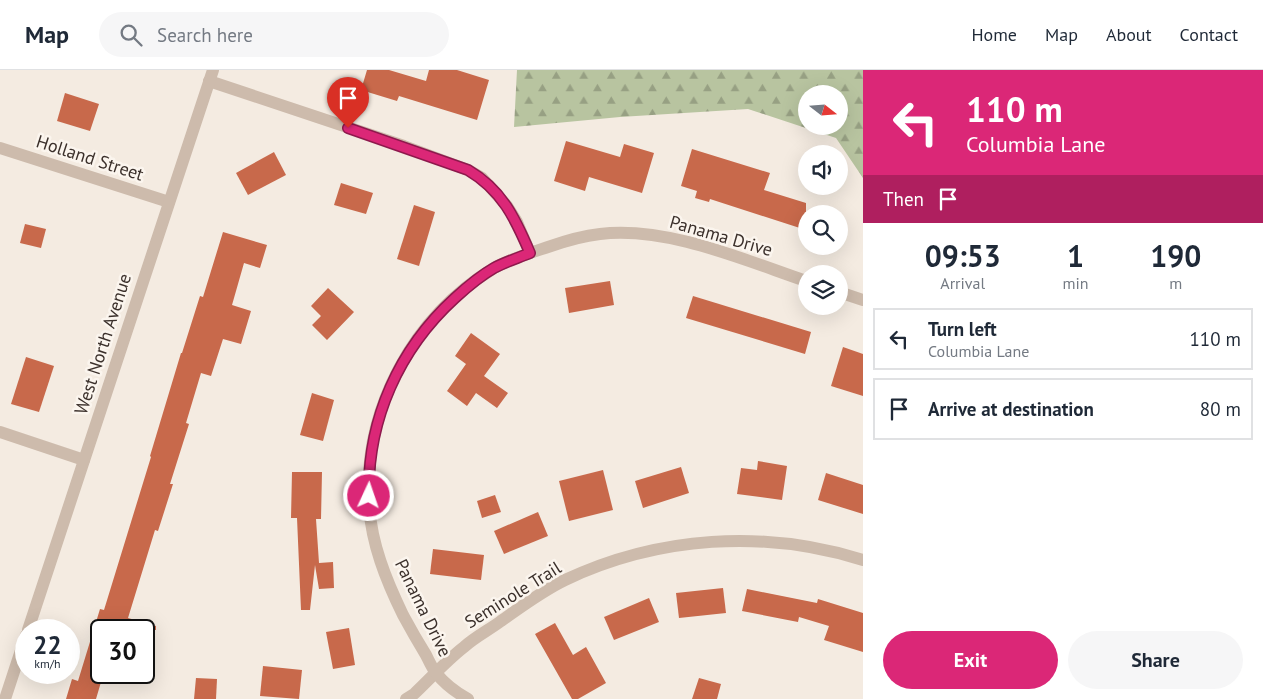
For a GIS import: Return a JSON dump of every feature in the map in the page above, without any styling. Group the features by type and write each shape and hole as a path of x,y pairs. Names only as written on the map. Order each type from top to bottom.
{"street":[{"name":"West North Avenue","path":"32,619 211,76"},
{"path":"211,76 468,170 482,178 508,206 530,253"},
{"name":"Holland Street","path":"0,148 169,202"},
{"name":"Panama Drive","path":"468,699 436,673 389,587 377,551 369,506 375,436 388,390 401,363 431,321 469,285 495,267 569,240 601,234 652,235 698,245 798,278"},
{"path":"848,295 863,300"},
{"path":"0,432 84,460"},
{"name":"Seminole Trail","path":"406,699 414,694 464,647 541,594 563,581 609,561 640,552 703,542 733,540 826,550 863,560"},
{"path":"5,699 15,669"}],"green space":[{"path":"517,70 863,70 863,178 848,156 848,145 841,145 836,138 827,135 848,135 848,85 798,85 798,125 748,109 620,117 514,127"}],"building":[{"path":"367,70 389,70 426,81 429,70 457,70 489,80 477,120 399,96 397,101 361,90"},
{"path":"65,93 99,104 90,131 57,121"},
{"path":"566,141 620,157 624,144 654,153 642,193 589,177 585,191 554,181"},
{"path":"692,149 770,173 764,190 806,203 806,205 798,205 798,227 710,199 709,202 695,198 697,191 681,186"},
{"path":"274,152 286,175 248,195 236,173"},
{"path":"341,183 373,193 366,214 334,205"},
{"path":"414,205 435,212 419,266 397,259"},
{"path":"25,224 46,229 41,248 20,243"},
{"path":"223,232 267,245 260,268 244,263 232,305 251,311 241,344 223,339 211,376 201,373 186,423 189,424 170,484 173,484 158,531 155,530 128,618 132,619 97,619 100,609 104,610 181,353 200,296 203,297"},
{"path":"610,281 614,305 569,313 565,288"},
{"path":"328,288 354,312 327,340 312,325 321,316 311,306"},
{"path":"693,296 811,332 805,354 686,318"},
{"path":"471,333 500,354 484,376 508,393 497,408 476,393 467,406 447,391 466,364 455,356"},
{"path":"843,347 863,354 863,396 831,386"},
{"path":"26,357 54,366 39,412 11,404"},
{"path":"312,393 334,400 323,441 300,435"},
{"path":"758,461 787,466 782,500 737,494 741,468 757,470"},
{"path":"681,467 689,493 643,508 635,481"},
{"path":"603,470 613,510 569,521 559,481"},
{"path":"292,472 322,472 321,519 316,519 319,563 333,562 334,588 319,589 315,565 310,610 301,610 297,518 291,518"},
{"path":"826,473 863,485 863,514 818,500"},
{"path":"495,495 501,512 482,518 477,501"},
{"path":"538,512 548,536 504,554 494,531"},
{"path":"433,549 484,555 481,580 430,574"},
{"path":"723,588 726,613 679,618 676,593"},
{"path":"747,589 817,603 818,599 863,613 863,652 824,640 829,626 799,617 798,622 742,611"},
{"path":"649,598 659,622 614,640 604,617"},
{"path":"555,623 573,655 586,647 606,683 578,699 572,699 535,634"},
{"path":"349,628 355,665 333,669 326,632"},
{"path":"90,642 90,684 100,684 96,699 66,699 70,684 80,684 80,674"},
{"path":"263,666 302,670 299,699 260,696"},
{"path":"196,678 217,679 216,699 194,699"},
{"path":"699,678 721,684 717,699 692,699"}],"route":[{"path":"348,128 404,146 468,170 482,178 508,206 530,253 495,267 469,285 431,321 401,363 388,390 375,436 371,457 369,496"}]}
